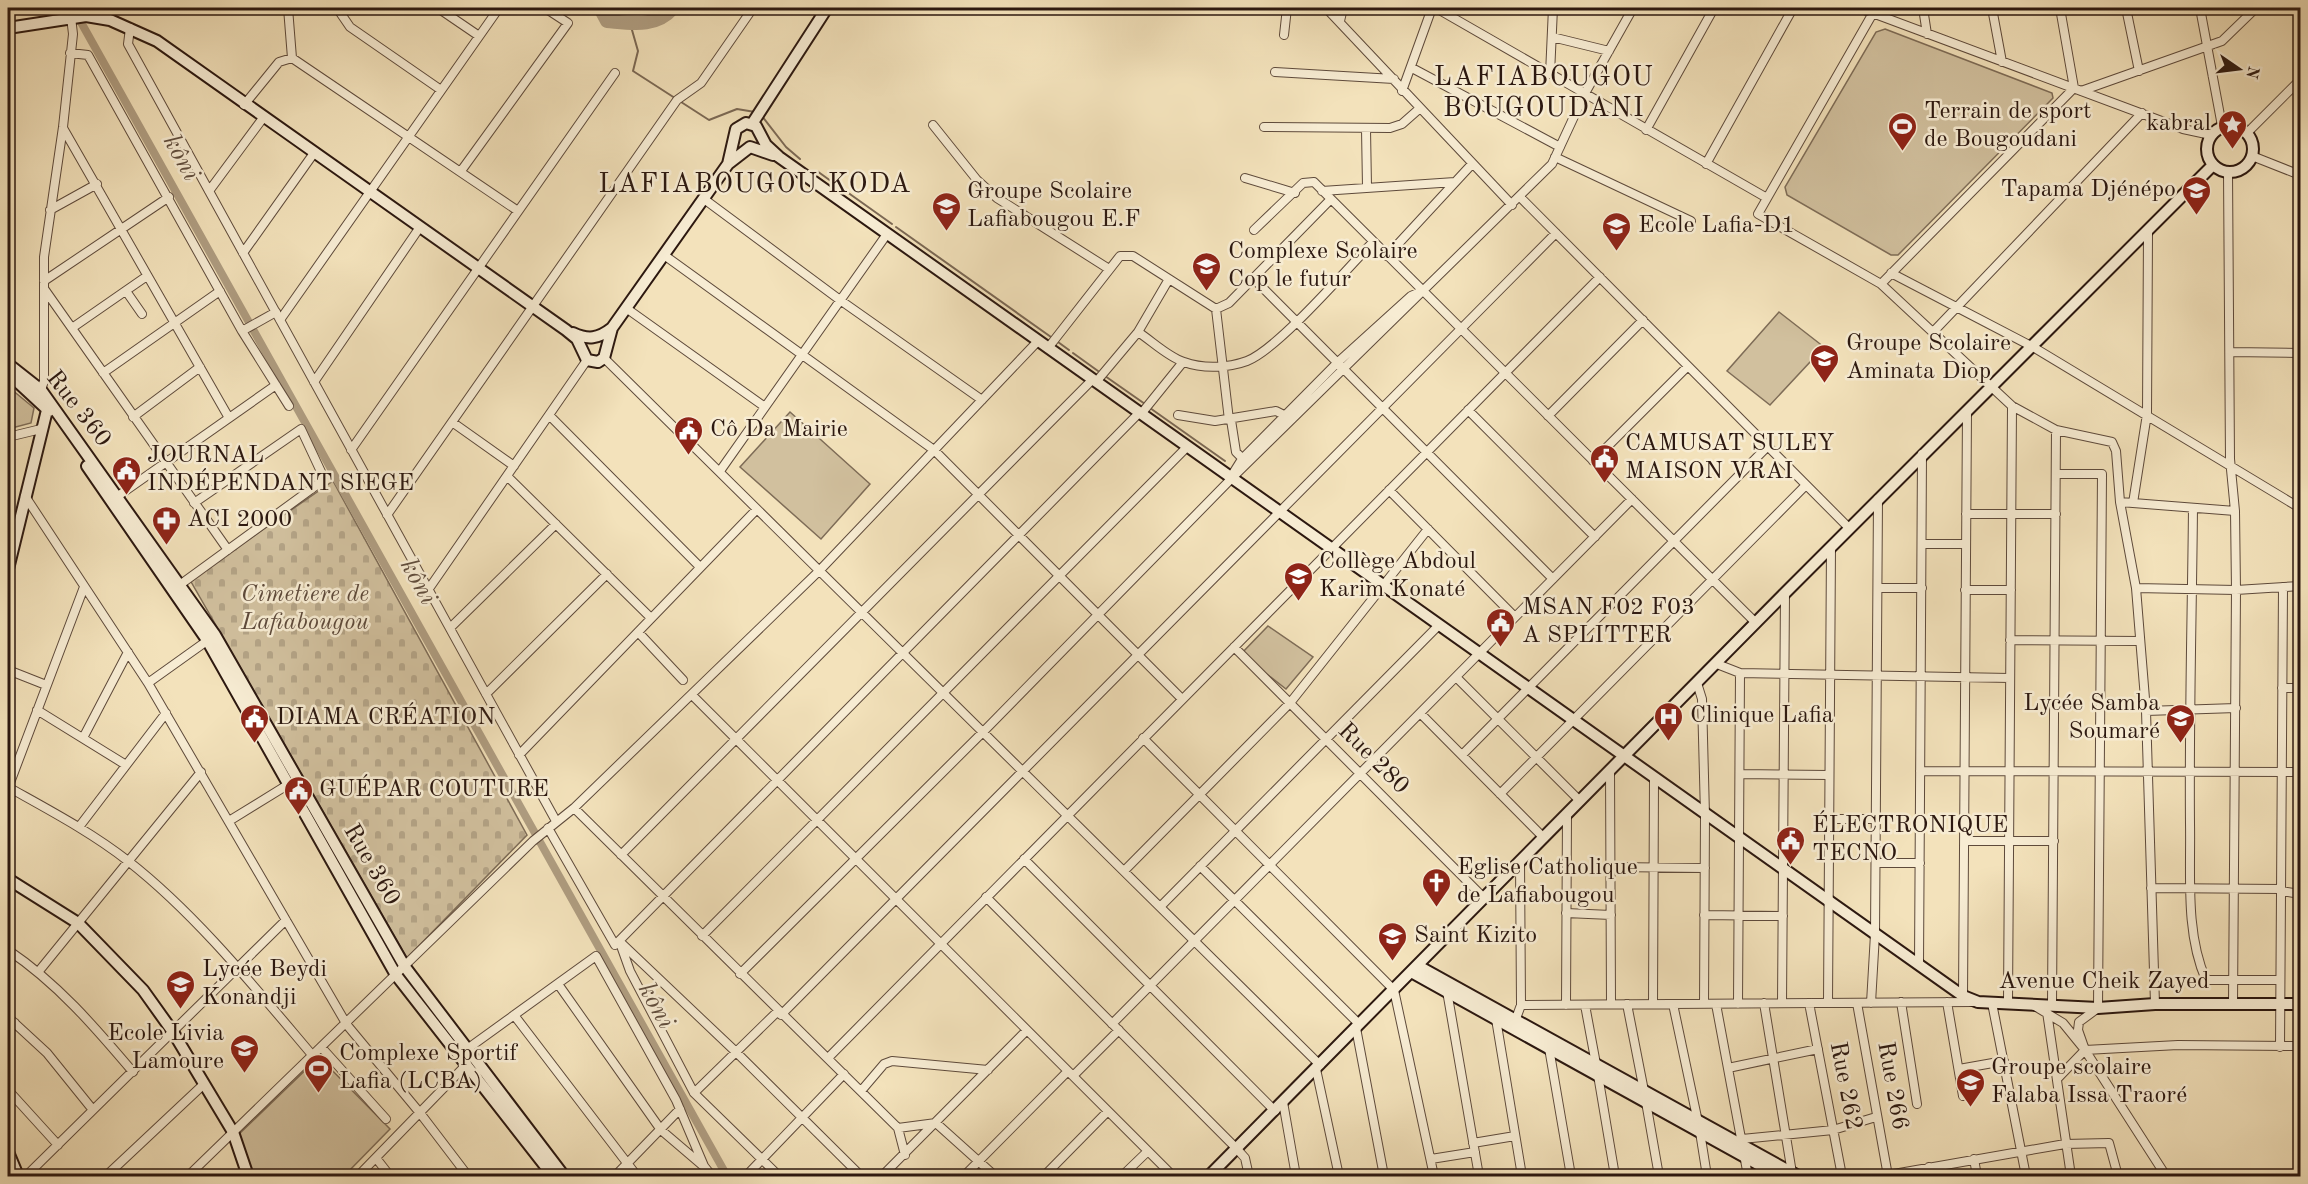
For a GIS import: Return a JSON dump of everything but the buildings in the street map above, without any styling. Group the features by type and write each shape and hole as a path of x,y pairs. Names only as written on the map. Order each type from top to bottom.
{"street":[{"path":"288,8 292,58"},
{"path":"337,8 350,27 441,90"},
{"path":"438,8 479,36"},
{"path":"280,320 499,8"},
{"path":"461,171 567,23 545,8"},
{"path":"559,17 560,8"},
{"path":"387,515 677,100 701,83 753,8"},
{"path":"587,360 594,362 605,356 612,328 728,164 756,143 755,128 827,8"},
{"path":"1284,34 1287,8"},
{"path":"1326,8 1512,205"},
{"path":"1340,21 1343,8"},
{"path":"1402,91 1434,8 1767,198"},
{"path":"1550,74 1553,8"},
{"path":"740,974 983,732 1340,366 1411,296 1421,291 1512,205 1552,164 1584,95 1633,8"},
{"path":"1646,130 1714,8"},
{"path":"1706,164 1793,8"},
{"path":"1859,8 2183,129 2211,135"},
{"path":"1923,8 1927,34"},
{"path":"1992,8 2002,62"},
{"path":"2060,8 2078,89"},
{"path":"2126,8 2139,71"},
{"path":"2200,8 2222,126"},
{"path":"1881,284 2078,89 2139,71 2222,41 2256,8"},
{"path":"2292,8 2301,16"},
{"path":"1873,13 1758,214 1881,284 2012,406 2056,430 2112,442 2116,451 2120,502 2136,588 2146,711 2155,1004"},
{"path":"8,28 92,14 157,40 244,105 532,307 566,330 589,342 606,345 605,356"},
{"path":"40,390 44,381 44,285 50,210 63,127 73,34 71,17"},
{"path":"130,28 128,44 556,821"},
{"path":"1552,37 1609,51"},
{"path":"70,53 88,55 220,291 289,406"},
{"path":"244,105 279,62 292,58"},
{"path":"292,58 409,135 518,211"},
{"path":"1412,69 1560,147"},
{"path":"1275,72 1394,79"},
{"path":"351,450 615,74"},
{"path":"2247,133 2301,80"},
{"path":"1264,127 1390,128 1402,124 1419,109"},
{"path":"1934,331 2142,113"},
{"path":"209,190 263,118"},
{"path":"728,164 738,126 746,123 755,128 766,145 779,157"},
{"path":"933,125 977,180 997,198 1109,269"},
{"path":"2222,126 2235,126 2247,133 2252,140 2252,156 2243,168 2228,172 2213,165 2206,150 2211,135 2222,126"},
{"path":"63,127 229,418"},
{"path":"1366,129 1367,187"},
{"path":"734,138 741,147 750,147 779,157"},
{"path":"243,253 314,153"},
{"path":"2252,156 2301,175"},
{"name":"Avenue Cheik Zayed","path":"779,157 1528,688 1654,780 1829,899 1963,996 1978,1002 2032,1004 2050,1008 2098,1008 2155,1004 2301,1004"},
{"path":"1555,157 1691,221"},
{"path":"1387,256 1472,164"},
{"path":"1209,1176 1922,454 2033,347 2213,165"},
{"path":"2228,172 2231,465 2235,510 2236,590 2233,1004"},
{"path":"1245,178 1295,193"},
{"path":"1254,230 1303,183 1308,181 1322,191 1756,623"},
{"path":"1322,191 1455,182"},
{"path":"50,210 97,184"},
{"path":"44,285 169,197"},
{"path":"1520,197 1849,528"},
{"path":"704,198 840,300 982,400"},
{"path":"1216,309 1229,303 1330,200"},
{"path":"314,382 420,227"},
{"path":"2133,503 2147,414 2148,232"},
{"path":"693,1093 896,899 1556,233"},
{"path":"720,471 887,234"},
{"path":"1138,332 1183,362 1223,368 1248,361 1260,354 1296,321 1373,242"},
{"path":"664,255 934,450 1182,699"},
{"path":"1048,348 1119,256 1128,255 1216,309"},
{"path":"1891,273 2033,347 2301,508"},
{"path":"72,328 147,276"},
{"path":"1253,278 1553,579"},
{"path":"829,1057 1600,278"},
{"path":"621,855 1094,381 1138,332 1169,279"},
{"path":"44,285 133,417 228,550"},
{"path":"126,291 142,314"},
{"path":"103,373 220,291"},
{"path":"626,308 765,407"},
{"path":"1216,309 1236,452 1245,461"},
{"path":"244,330 276,312"},
{"path":"1548,416 1643,320"},
{"path":"589,342 612,328"},
{"path":"188,1176 533,841 574,808 820,570 1038,341"},
{"path":"429,590 587,360 589,342"},
{"path":"2230,352 2301,353"},
{"path":"605,356 1124,871 1318,1067 1339,1176"},
{"path":"548,828 615,945 620,942 1140,413 1183,362"},
{"name":"Rue 360","path":"8,364 40,390 48,405 211,638 401,971"},
{"path":"1593,461 1688,366"},
{"path":"133,417 200,368"},
{"name":"Rue 360","path":"8,373 48,405 118,496 181,584 290,784 401,971 564,1176"},
{"path":"118,496 276,386"},
{"path":"8,569 48,405"},
{"path":"2008,1003 2012,406"},
{"path":"1468,410 1595,537"},
{"path":"1178,414 1202,420 1230,420 1276,411 1289,417"},
{"path":"1963,996 1967,412"},
{"path":"549,415 700,567"},
{"path":"452,422 514,466"},
{"path":"8,438 41,429"},
{"path":"181,584 323,479 301,429 194,503"},
{"path":"2056,430 2054,841 2050,1008 2065,1144 2071,1176"},
{"path":"1462,755 1768,446"},
{"path":"702,936 1186,447"},
{"path":"1919,965 1922,454"},
{"path":"2056,474 2102,474 2098,1008 2079,1022 2078,1030 2085,1050"},
{"path":"507,476 651,618"},
{"path":"1500,794 1806,485"},
{"path":"1389,490 1515,617"},
{"path":"25,496 148,683 347,1024 468,1176"},
{"path":"1112,1024 1632,499"},
{"path":"1871,1003 1876,863 1878,499"},
{"path":"2120,502 2235,510"},
{"path":"2193,508 2191,888 2197,959 2206,980 2280,980"},
{"path":"519,754 757,509"},
{"path":"1966,513 2056,514"},
{"path":"450,628 556,524"},
{"path":"1124,871 1290,703 1428,530"},
{"path":"1922,544 1966,544"},
{"path":"1828,1003 1831,547"},
{"path":"486,694 607,574"},
{"path":"2136,588 2236,590 2301,586"},
{"path":"84,587 8,788 79,827 129,861 238,968 314,1056"},
{"path":"2280,1047 2283,587"},
{"path":"1878,588 1922,588"},
{"path":"1965,590 2011,590"},
{"path":"1782,1003 1785,592"},
{"path":"1160,907 1438,626"},
{"path":"638,632 683,680"},
{"path":"148,683 211,638"},
{"path":"2010,640 2140,641"},
{"name":"Rue 280","path":"1234,647 1484,898"},
{"path":"83,738 128,652"},
{"path":"1717,663 1740,673 2010,678"},
{"path":"8,670 46,686"},
{"path":"1738,1004 1740,673"},
{"path":"1456,676 1580,801"},
{"path":"1697,683 1702,699 1705,814 1704,1004"},
{"path":"2282,688 2301,688"},
{"path":"692,695 1173,1176"},
{"path":"2146,711 2236,708"},
{"path":"37,710 126,765"},
{"path":"79,827 166,713"},
{"path":"1420,713 1544,838"},
{"path":"1143,738 1394,990 1434,1176"},
{"path":"1611,770 1611,1004"},
{"path":"1920,771 2301,772"},
{"path":"39,971 201,772"},
{"path":"1740,774 1829,775"},
{"path":"1653,1004 1654,780"},
{"path":"229,821 290,784"},
{"path":"574,808 779,1013 829,1057 898,1128 904,1155"},
{"path":"1566,1005 1567,814"},
{"path":"1829,819 1876,819"},
{"path":"1964,841 2054,841"},
{"path":"1024,859 1275,1111"},
{"path":"1514,1024 1521,1005 1521,861"},
{"path":"1876,863 1920,863"},
{"path":"1200,866 1357,1026 1384,1176"},
{"path":"1611,867 1705,868"},
{"path":"8,879 78,922 143,990 173,1032 233,1132 248,1176"},
{"path":"2151,888 2234,888 2281,890 2301,894"},
{"path":"986,897 1237,1149 1245,1158 1249,1176"},
{"path":"1566,913 1611,915"},
{"path":"1704,915 1783,916"},
{"path":"26,1176 286,920"},
{"path":"620,942 736,1052 861,1176"},
{"path":"620,942 630,970 693,1093 779,1176"},
{"path":"8,950 39,971 87,1016 133,1072"},
{"path":"463,1051 596,956 680,1109 704,1166"},
{"path":"1414,969 1496,1019 1514,1024 1549,1048 1597,1069"},
{"path":"1414,969 1699,1127 1795,1175"},
{"path":"558,984 661,1130 704,1166 712,1176"},
{"path":"1447,991 1479,1176"},
{"path":"1901,1002 1917,1104"},
{"path":"1947,1002 1963,1096"},
{"path":"1521,1005 1978,1002"},
{"path":"1764,1003 1795,1175"},
{"name":"Rue 262","path":"1809,1003 1842,1176"},
{"name":"Rue 266","path":"1857,1003 1888,1176"},
{"path":"1992,1003 2026,1176"},
{"path":"1627,1004 1659,1176"},
{"path":"1673,1004 1707,1176"},
{"path":"1716,1004 1748,1176"},
{"path":"1586,1005 1615,1176"},
{"path":"2050,1008 2085,1050 2166,1176"},
{"path":"514,1015 638,1176"},
{"path":"8,1017 47,1053 93,1110"},
{"path":"1496,1019 1522,1176"},
{"path":"8,1031 15,1023"},
{"path":"882,1176 1027,1030"},
{"path":"964,1176 1119,1030"},
{"path":"2058,1078 2085,1050 2178,1045 2301,1046"},
{"path":"322,1048 386,1119"},
{"path":"1549,1048 1571,1176"},
{"path":"1728,1068 1818,1049"},
{"name":"Rue 360","path":"463,1051 467,1064 553,1176"},
{"path":"861,1091 884,1064 892,1061 988,1070"},
{"path":"1959,1070 2004,1061"},
{"path":"358,1176 467,1064"},
{"path":"746,1176 844,1074"},
{"path":"106,1176 204,1084"},
{"path":"8,1090 58,1145"},
{"path":"1283,1102 1296,1176"},
{"path":"615,1176 680,1109"},
{"path":"1044,1176 1108,1111"},
{"path":"1743,1147 1786,1135 1833,1130 1876,1117"},
{"path":"898,1128 936,1123 995,1176"},
{"path":"1431,1159 1515,1136"},
{"path":"1888,1176 2020,1150 2065,1144 2109,1143 2119,1175"},
{"path":"1743,1147 1779,1176"},
{"path":"1122,1176 1148,1151"},
{"path":"8,1152 18,1176"},
{"path":"376,1158 390,1176"},
{"path":"1974,1159 1977,1176"},
{"path":"1929,1167 1930,1176"}],"green space":[{"name":"Terrain de sport de Bougoudani","path":"1885,29 2052,93 2053,98 1898,255 1891,255 1787,195 1785,187 1876,32"},
{"path":"1779,312 1824,347 1770,405 1727,371"},
{"path":"11,389 34,408 31,423 8,429 8,394"},
{"path":"790,412 870,484 821,539 740,467"},
{"name":"Cimetiere de Lafiabougou","path":"333,481 527,835 407,958 190,580"},
{"path":"1268,626 1313,657 1286,689 1241,654"},
{"name":"Complexe Sportif Lafia (LCBA)","path":"319,1057 390,1129 344,1176 252,1176 238,1135"}],"waterway":[{"name":"kôni","path":"73,8 727,1176"},
{"path":"600,8 607,21 634,23 659,19 673,8"},
{"path":"630,23 638,51 633,71 709,120 737,109 755,112"},
{"path":"762,116 786,147 800,159"},
{"path":"817,171 842,189"},
{"path":"847,192 892,224"},
{"path":"896,227 1051,337"},
{"path":"1058,342 1069,350"},
{"path":"1073,353 1098,371"},
{"path":"1105,376 1145,404"},
{"path":"1150,408 1225,461"}],"place":[{"name":"kabral","path":"2232,150"},
{"name":"Terrain de sport de Bougoudani","path":"1903,152"},
{"name":"Tapama Djénépo","path":"2197,216"},
{"name":"Groupe Scolaire Lafiabougou E.F","path":"946,232"},
{"name":"Ecole Lafia-D1","path":"1617,252"},
{"name":"Complexe Scolaire Cop le futur","path":"1207,292"},
{"name":"Groupe Scolaire Aminata Diop","path":"1825,384"},
{"name":"Cô Da Mairie","path":"689,456"},
{"name":"CAMUSAT SULEY MAISON VRAI","path":"1604,484"},
{"name":"JOURNAL INDÉPENDANT SIEGE","path":"126,496"},
{"name":"ACI 2000","path":"166,546"},
{"name":"Collège Abdoul Karim Konaté","path":"1298,602"},
{"name":"MSAN F02 F03 A SPLITTER","path":"1501,648"},
{"name":"Clinique Lafia","path":"1669,742"},
{"name":"DIAMA CRÉATION","path":"255,744"},
{"name":"Lycée Samba Soumaré","path":"2181,744"},
{"name":"GUÉPAR COUTURE","path":"298,816"},
{"name":"ÉLECTRONIQUE TECNO","path":"1791,866"},
{"name":"Eglise Catholique de Lafiabougou","path":"1436,908"},
{"name":"Saint Kizito","path":"1393,962"},
{"name":"Lycée Beydi Konandji","path":"181,1010"},
{"name":"Ecole Livia Lamoure","path":"245,1074"},
{"name":"Complexe Sportif Lafia (LCBA)","path":"318,1094"},
{"name":"Groupe scolaire Falaba Issa Traoré","path":"1970,1108"}],"district":[{"name":"LAFIABOUGOU BOUGOUDANI","path":"1544,92"},
{"name":"LAFIABOUGOU KODA","path":"755,184"}]}
